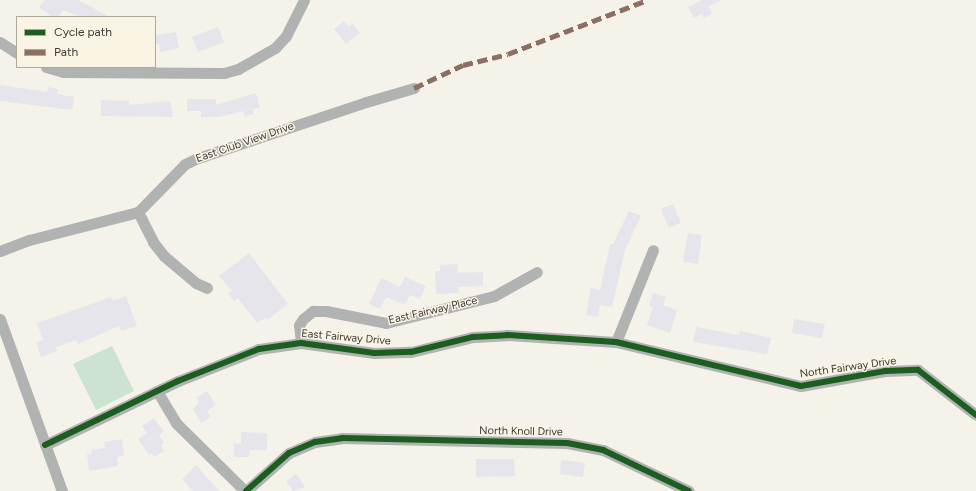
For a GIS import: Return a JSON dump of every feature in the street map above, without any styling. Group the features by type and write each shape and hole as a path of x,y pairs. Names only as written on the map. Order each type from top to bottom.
{"street":[{"path":"49,68 63,72 224,73 238,69 275,48 286,36 304,0"},
{"path":"0,42 16,52"},
{"name":"East Club View Drive","path":"138,212 185,164 198,158 366,102 414,88"},
{"path":"0,251 29,240 138,212 153,242 164,256 196,283 207,288"},
{"path":"616,342 653,250"},
{"name":"East Fairway Place","path":"301,343 299,325 303,319 313,311 326,310 386,323 494,296 537,272"},
{"path":"0,319 62,491"},
{"name":"East Fairway Drive","path":"45,446 232,357 277,345 301,343 389,353 411,352 473,337 507,335 616,342"},
{"name":"North Fairway Drive","path":"616,342 801,386 885,371 918,370 976,415"},
{"path":"157,392 176,423 246,491"},
{"name":"North Knoll Drive","path":"246,491 289,453 315,442 342,438 567,443 603,450 689,491"}],"green space":[{"path":"112,346 134,391 96,410 73,364"}],"building":[{"path":"45,0 78,0 108,16 78,16 63,10 59,16 51,16 39,7"},
{"path":"702,0 722,0 709,6 712,14 704,18 702,14 694,18 688,7"},
{"path":"344,21 349,27 353,24 360,33 346,44 334,29"},
{"path":"218,27 224,42 198,52 192,37"},
{"path":"176,32 179,48 160,52 159,44 156,44 156,35"},
{"path":"0,85 47,92 48,87 58,89 57,94 74,97 72,110 0,101"},
{"path":"256,93 260,108 252,109 254,114 245,116 243,111 220,117 201,117 201,111 187,111 187,99 216,99 216,105"},
{"path":"101,100 129,101 129,105 170,101 173,117 101,116"},
{"path":"673,204 681,223 669,228 661,209"},
{"path":"629,211 641,216 625,250 612,307 600,305 598,317 586,315 591,288 600,290 610,244 613,244"},
{"path":"688,233 702,235 698,264 683,262"},
{"path":"249,253 288,304 267,320 265,318 257,323 238,298 234,301 228,293 232,291 219,276"},
{"path":"457,264 458,273 483,272 483,286 458,287 459,293 436,294 435,271 440,271 440,265"},
{"path":"405,277 426,286 420,299 410,295 405,305 386,297 380,309 369,304 381,278 400,287"},
{"path":"653,293 666,297 663,305 677,310 670,333 647,325 653,307 649,306"},
{"path":"126,296 137,326 121,331 119,326 78,344 76,340 56,347 57,351 41,357 36,342 43,340 37,323 111,297 112,301"},
{"path":"794,319 825,324 822,338 792,333"},
{"path":"696,327 739,335 740,331 771,338 767,354 693,342"},
{"path":"207,391 216,405 207,411 211,417 201,423 193,409 199,402 196,398"},
{"path":"154,418 164,432 159,435 164,443 161,446 164,451 154,457 152,453 149,455 138,439 147,433 142,426"},
{"path":"241,432 267,433 267,450 250,450 249,457 234,457 234,443 241,444"},
{"path":"122,439 124,456 117,457 118,466 89,471 87,454 92,454 91,450 105,448 104,442"},
{"path":"476,459 514,459 515,476 476,477"},
{"path":"561,460 585,463 583,477 560,474"},
{"path":"196,465 220,491 193,491 182,479"},
{"path":"296,474 305,487 293,491 286,481"}],"marked path":[{"path":"414,88 463,65 508,54 647,0"}],"cycle path":[{"path":"45,445 178,381 259,349 301,343 374,353 411,352 473,337 507,335 616,342 801,386 885,371 918,370 976,415"},
{"path":"246,491 289,453 315,442 342,438 567,443 603,450 689,491"}]}
